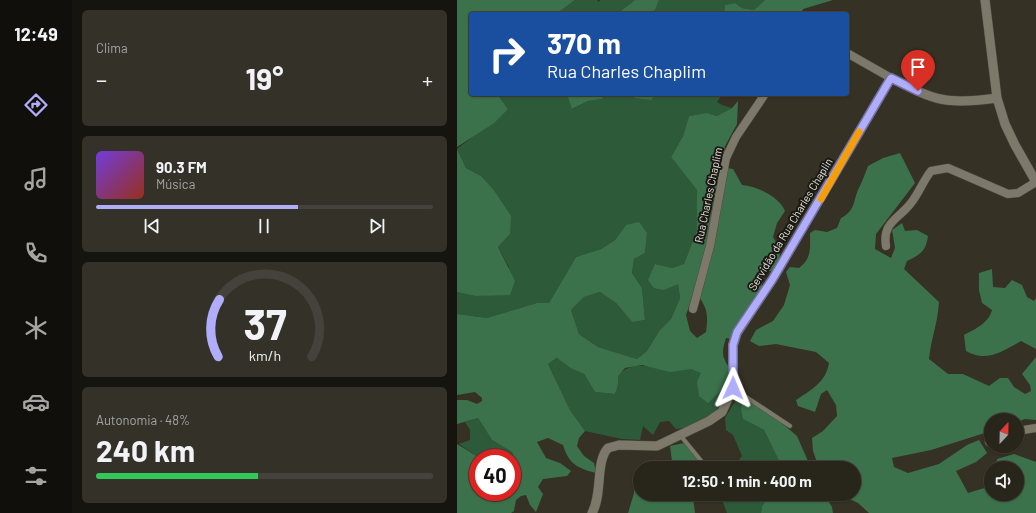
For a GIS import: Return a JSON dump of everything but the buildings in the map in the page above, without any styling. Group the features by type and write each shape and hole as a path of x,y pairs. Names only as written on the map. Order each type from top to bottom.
{"street":[{"path":"886,246 885,235 890,225 911,204 931,171 948,168 1008,194 1018,193 1036,182 1005,124 997,98 985,0"},
{"path":"849,54 891,78 928,96 943,101 958,102 997,98"},
{"name":"Servidão da Rua Charles Chaplin","path":"733,388 733,345 737,332 772,280 891,78"},
{"name":"Rua Charles Chaplim","path":"693,309 709,246 726,158 736,136 764,96"},
{"path":"592,513 597,502 603,455 608,448 619,445 657,446 680,435 709,421 722,412 733,388"},
{"path":"1024,430 1036,428"}],"lane":[{"path":"733,388 790,426"},
{"path":"680,435 701,461"}],"green space":[{"path":"457,0 575,0 559,12 469,12 469,96 498,96 508,109 494,123 457,147"},
{"path":"575,0 597,0 598,2 601,0 635,0 620,12 559,12"},
{"path":"635,0 659,0 655,10 652,12 620,12"},
{"path":"659,0 765,0 754,10 742,8 735,3 725,5 724,12 652,12 655,10"},
{"path":"765,0 833,0 803,9 802,12 724,12 725,5 735,3 742,8 754,10"},
{"path":"498,96 568,96 573,109 588,101 602,99 604,96 635,96 633,98 651,100 655,96 721,96 717,102 732,108 717,116 707,113 689,116 683,136 671,157 697,190 697,230 684,264 672,268 655,264 678,284 680,298 671,319 659,331 647,351 637,359 598,347 579,334 571,310 584,297 600,292 616,303 632,322 645,320 642,288 632,273 634,259 645,253 647,233 626,225 615,240 601,249 576,257 549,303 537,303 487,318 457,314 457,292 475,296 509,267 498,247 510,234 493,189 481,176 466,168 457,149 508,109"},
{"path":"568,96 604,96 602,99 588,101 572,109"},
{"path":"635,96 655,96 651,100 633,98"},
{"path":"738,101 737,124 725,146 721,176 702,269 686,315 690,331 697,338 706,332 707,313 698,296 727,168 733,169 742,185 767,193 778,201 785,211 777,223 773,237 778,246 779,253 777,270 762,272 759,299 747,325 737,340 726,338 723,355 729,372 727,382 716,396 708,403 699,396 697,382 701,373 691,369 670,372 642,365 625,368 618,376 618,385 615,394 595,392 584,374 572,369 557,358 548,364 570,410 585,431 579,438 577,446 584,456 594,463 596,473 579,467 571,461 563,445 548,438 537,442 546,458 560,463 571,471 567,476 543,479 538,487 543,494 536,512 530,505 526,495 521,496 521,449 507,449 492,440 478,418 457,424 457,400 467,400 477,404 482,401 482,398 475,392 457,395 457,314 487,318 537,303 549,303 576,257 601,249 615,240 626,225 639,222 647,233 645,253 634,259 632,273 642,288 645,320 632,322 616,303 600,292 584,297 571,310 579,334 598,347 637,359 647,351 659,331 671,319 680,298 678,284 664,290 654,288 648,280 655,264 672,268 684,264 697,230 697,190 671,157 683,136 689,116 707,113 717,116 732,108"},
{"path":"457,149 466,168 481,176 493,189 511,216 510,234 498,247 515,281 510,295 475,296 457,292"},
{"path":"900,153 915,183 876,234 875,249 891,258 895,248 892,230 902,223 905,231 917,230 928,236 926,245 922,252 907,261 904,269 939,302 929,359 948,374 963,374 989,386 1000,378 1008,378 1014,387 1025,394 1031,391 1030,385 1022,374 1036,357 1036,420 1024,419 1024,413 984,413 984,433 931,450 892,458 894,467 908,473 939,464 967,445 979,440 984,448 984,453 987,453 976,462 956,471 968,493 984,488 984,501 1024,501 1024,461 997,461 997,459 1014,454 1036,462 1036,513 869,513 854,501 861,501 861,461 817,461 813,451 812,438 823,431 837,416 836,405 827,390 821,394 815,412 798,406 796,400 817,385 825,375 829,363 816,352 776,344 759,346 750,341 756,330 773,321 784,305 790,285 786,272 790,267 799,268 806,260 809,252 810,233 815,230 827,232 837,228 841,218 849,212 853,206 868,166 883,158"},
{"path":"992,269 993,287 1005,288 1012,280 1022,285 1027,297 1034,301 1036,298 1036,349 1021,341 1001,352 987,356 981,356 966,351 964,335 985,322 992,310 982,303 979,290 979,273"},
{"path":"558,358 572,369 584,374 595,392 615,394 618,385 617,376 630,367 637,366 673,370 695,370 704,375 722,390 730,374 732,387 725,403 711,416 702,421 685,428 676,429 669,421 660,422 653,435 643,426 640,440 622,439 585,431 570,410 548,364"},
{"path":"739,395 744,396 743,419 764,430 779,461 738,461 742,456 733,435 726,430 725,418"},
{"path":"744,396 770,413 797,436 808,461 779,461 764,430 743,419 741,408"},
{"path":"478,418 492,440 507,449 469,449 469,451 459,444 470,440 470,430 465,422"},
{"path":"684,443 699,461 672,461 670,446"},
{"path":"457,444 469,451 469,501 516,501 514,511 511,513 457,513"},
{"path":"633,496 633,501 693,501 695,513 628,513"},
{"path":"723,501 765,501 762,506 761,513 727,513"},
{"path":"765,501 828,501 832,507 833,513 761,513 762,506"}],"slow traffic":[{"path":"821,199 859,132"}],"route":[{"path":"733,388 733,345 737,332 772,280 891,78 918,91"}]}
